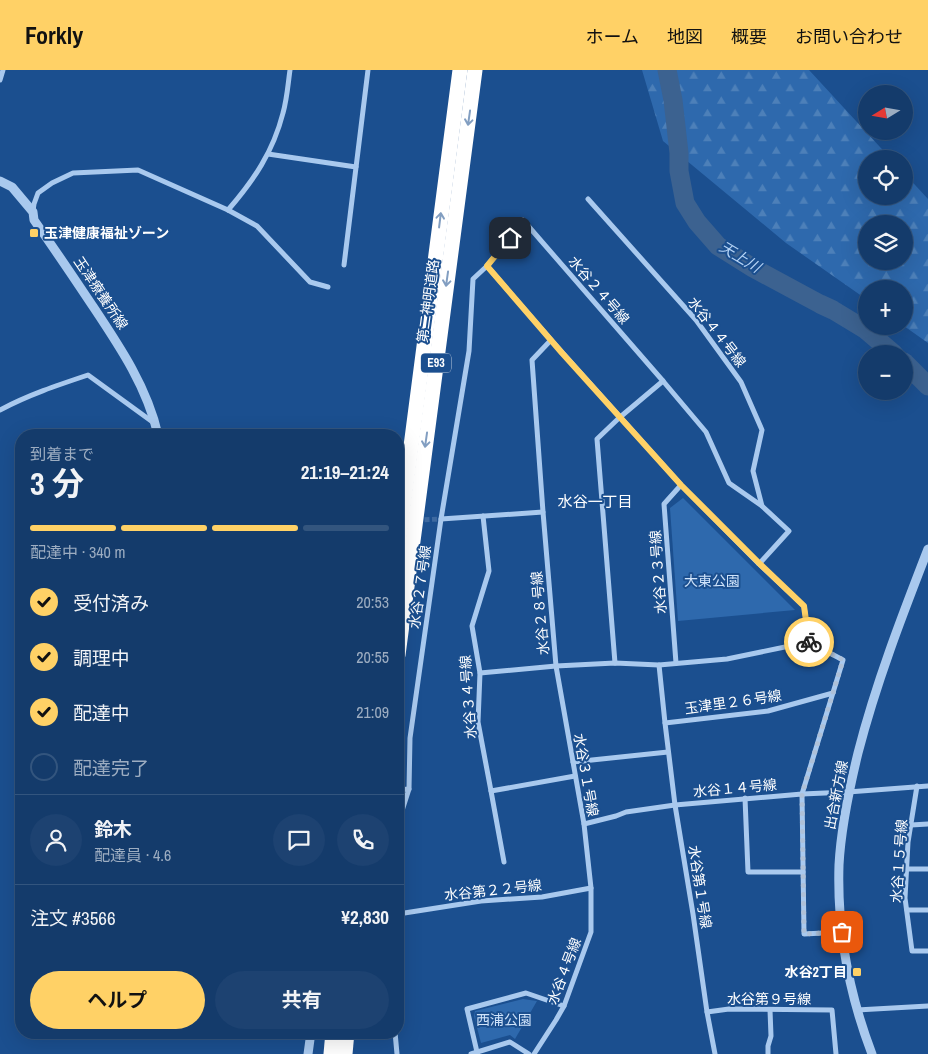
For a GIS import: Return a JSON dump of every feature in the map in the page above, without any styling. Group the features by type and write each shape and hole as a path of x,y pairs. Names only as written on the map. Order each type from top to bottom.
{"highway":[{"name":"第二神明道路","path":"404,500 460,70"},
{"name":"第二神明道路","path":"404,609 475,70"},
{"path":"331,1054 333,1039"},
{"path":"345,1054 347,1039"}],"street":[{"path":"0,80 3,70"},
{"path":"228,210 245,190 268,154 284,112 290,70"},
{"path":"344,265 368,70"},
{"path":"268,154 356,167"},
{"path":"33,212 38,193 52,183 74,173 138,170 228,210 257,226 310,282 328,288"},
{"name":"玉津療養所線","path":"0,181 12,187 33,212 34,220 118,343 142,388 157,429"},
{"name":"水谷４４号線","path":"588,199 696,320 741,382 762,430 753,471 762,506"},
{"name":"水谷２４号線","path":"441,519 469,350 473,278 487,266 523,220 663,381"},
{"path":"487,266 619,418 681,485 804,606 809,642 843,660 802,794 804,934 842,932"},
{"name":"水谷２８号線","path":"551,340 532,360 556,666 615,663 659,665 727,659 809,642"},
{"path":"0,410 36,393 88,375 156,424"},
{"path":"615,663 597,438 663,381 706,432 729,483 762,506 789,531 760,564"},
{"name":"水谷２３号線","path":"676,663 664,504 681,485"},
{"path":"441,519 543,512"},
{"name":"水谷３４号線","path":"483,516 489,572 472,626 480,673 478,722 504,862"},
{"name":"水谷２７号線","path":"408,789 410,738 441,519"},
{"name":"出合新方線","path":"872,1054 857,1010 847,968 842,932 840,864 848,792 864,731 899,623 928,549"},
{"name":"水谷第１号線","path":"659,665 664,723 675,805 715,1054"},
{"path":"480,673 556,666"},
{"name":"水谷３１号線","path":"556,666 584,824 590,888"},
{"name":"玉津里２６号線","path":"664,723 768,711 833,693"},
{"path":"573,762 668,752"},
{"path":"491,791 575,776"},
{"name":"水谷１５号線","path":"917,786 908,842 905,898 912,950 928,952"},
{"name":"水谷１４号線","path":"584,824 626,812 675,805 745,798 928,786"},
{"path":"404,789 408,789 404,803"},
{"path":"745,798 748,872 803,872"},
{"path":"911,825 928,824"},
{"path":"907,869 928,869"},
{"name":"水谷第２２号線","path":"404,913 481,901 542,897 590,888"},
{"name":"水谷４号線","path":"534,1054 564,1006 591,932 590,888"},
{"path":"907,910 928,910"},
{"path":"477,1052 467,1009 526,993 564,1006"},
{"path":"857,1010 928,1006"},
{"name":"水谷第９号線","path":"707,1012 729,1009 832,1010 836,1054"},
{"path":"768,1054 771,1036 770,1010"},
{"path":"308,1054 310,1039"},
{"path":"396,1039 397,1054"},
{"path":"471,1054 510,1042 529,1054"}],"green space":[{"path":"642,70 809,70 858,123 858,140 873,140 883,150 858,150 858,205 913,205 913,183 928,199 928,343 913,332 913,280 858,280 858,293 786,243 663,141"},
{"name":"大東公園","path":"683,498 795,610 678,621 670,508"},
{"name":"西浦公園","path":"523,999 537,1001 515,1039 510,1035 481,1043 474,1016 475,1011"}],"waterway":[{"name":"天上川","path":"667,70 673,100 679,153 679,171 685,203 697,222 718,246 753,268 833,310 866,330 884,345"},
{"name":"天上川","path":"913,371 928,386"}],"tunnel":[{"path":"417,520 441,519"}],"way so far":[{"path":"809,642 843,660 802,794 804,934 842,932"}],"place":[{"name":"玉津健康福祉ゾーン","path":"34,233"},
{"name":"水谷2丁目","path":"857,972"}],"district":[{"name":"水谷一丁目","path":"595,502"}],"route":[{"path":"510,238 487,266 619,418 681,485 804,606 809,642"}]}
